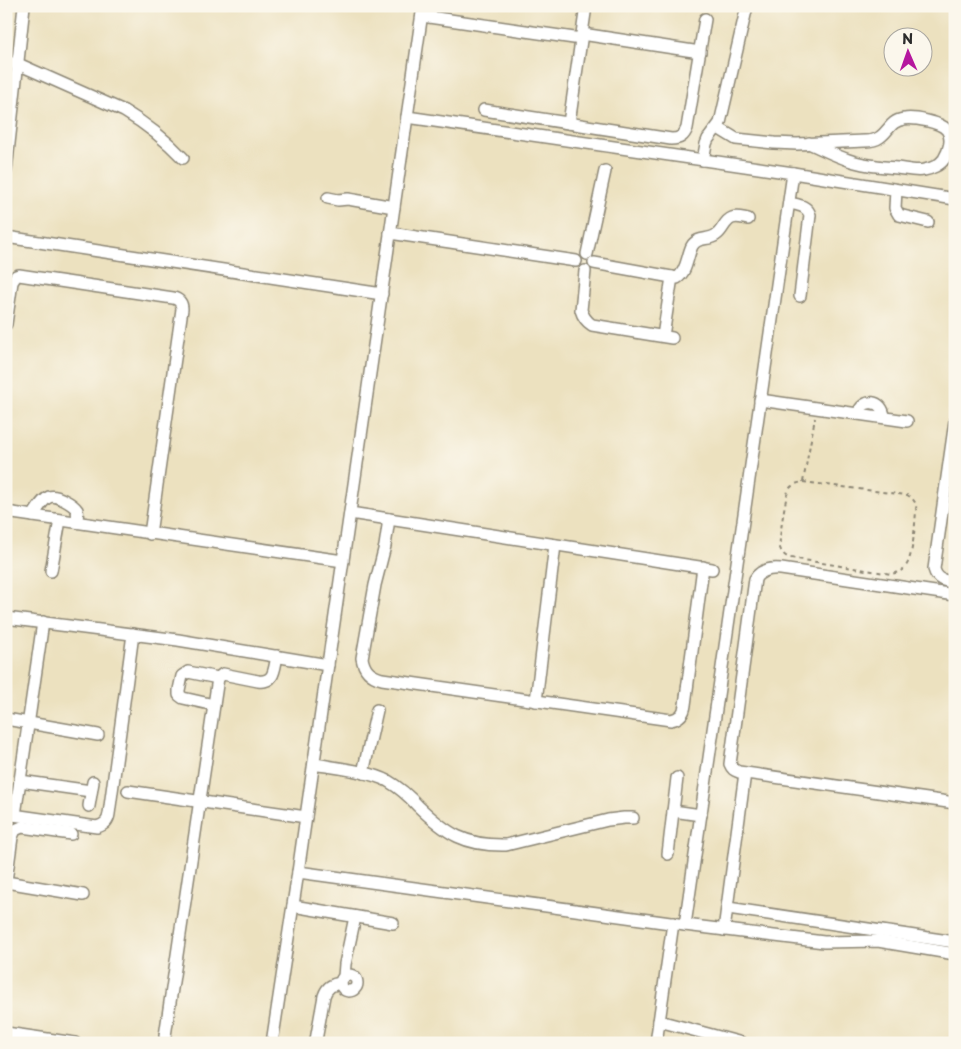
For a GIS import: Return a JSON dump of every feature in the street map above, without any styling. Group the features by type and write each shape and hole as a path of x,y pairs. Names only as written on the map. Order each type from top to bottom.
{"street":[{"path":"6,171 12,63 24,6"},
{"path":"570,123 586,6"},
{"path":"703,160 708,139 720,123 747,6"},
{"path":"272,1043 422,11 582,37 700,52"},
{"path":"484,110 671,139 680,138 687,128 705,19"},
{"path":"12,63 124,111 156,132 183,158"},
{"path":"407,118 793,173 955,199"},
{"path":"718,128 740,140 786,144 809,143 873,140 880,138 896,121 911,119 941,125 947,129 950,136 950,143 944,159 935,166 924,170 858,163 809,143"},
{"path":"585,271 590,269 590,258 605,171"},
{"path":"656,1043 659,1020 701,815 793,173"},
{"path":"896,190 896,212 902,216 928,222"},
{"path":"328,198 394,207"},
{"path":"789,203 805,208 810,215 800,296"},
{"path":"585,271 578,268 576,261 584,253 590,258 677,278 682,275 695,242 703,238 716,236 731,218 748,219"},
{"path":"390,233 576,261"},
{"path":"6,237 382,294"},
{"path":"585,271 581,310 587,321 592,324 667,337 672,278"},
{"path":"6,324 12,282 19,275 176,298 181,303 182,309 150,534"},
{"path":"760,400 907,421"},
{"path":"955,421 934,569 943,581 955,582"},
{"path":"33,516 46,499 54,496 75,509 78,513 77,522"},
{"path":"6,512 343,561"},
{"path":"350,513 389,519 555,545 707,568 684,711 677,718 671,720 376,678 366,670 362,658 374,585 385,546 389,519"},
{"path":"51,571 60,520"},
{"path":"536,701 555,545"},
{"path":"955,595 781,569 770,569 760,572 756,579 730,764 735,771 745,773 955,803"},
{"path":"6,618 203,643 328,665"},
{"path":"43,622 20,781 10,815 97,827 101,826 108,819 133,634"},
{"path":"165,1036 218,678 223,674 264,682 272,676 277,656"},
{"path":"214,705 183,698 179,690 182,676 188,672 218,678"},
{"path":"363,773 378,710"},
{"path":"6,719 98,735"},
{"path":"314,764 374,775 386,780 408,795 443,828 457,837 473,843 490,846 506,845 616,818 633,818"},
{"path":"724,930 745,773"},
{"path":"668,854 677,778"},
{"path":"20,781 92,787 89,806"},
{"path":"128,791 306,817"},
{"path":"673,811 701,815"},
{"path":"71,834 22,827 15,830 12,837 6,882 82,894"},
{"path":"298,872 724,930 824,942 878,941 955,954"},
{"path":"293,906 392,923"},
{"path":"728,908 955,942"},
{"path":"316,1040 326,990 342,980 355,917"},
{"path":"659,1020 742,1043"},
{"path":"6,1033 75,1043"}],"path":[{"path":"803,482 816,408"},
{"path":"803,482 907,495 911,498 915,502 916,511 911,555 904,569 898,573 891,574 792,558 783,554 779,545 787,492 794,485 803,482"}]}
